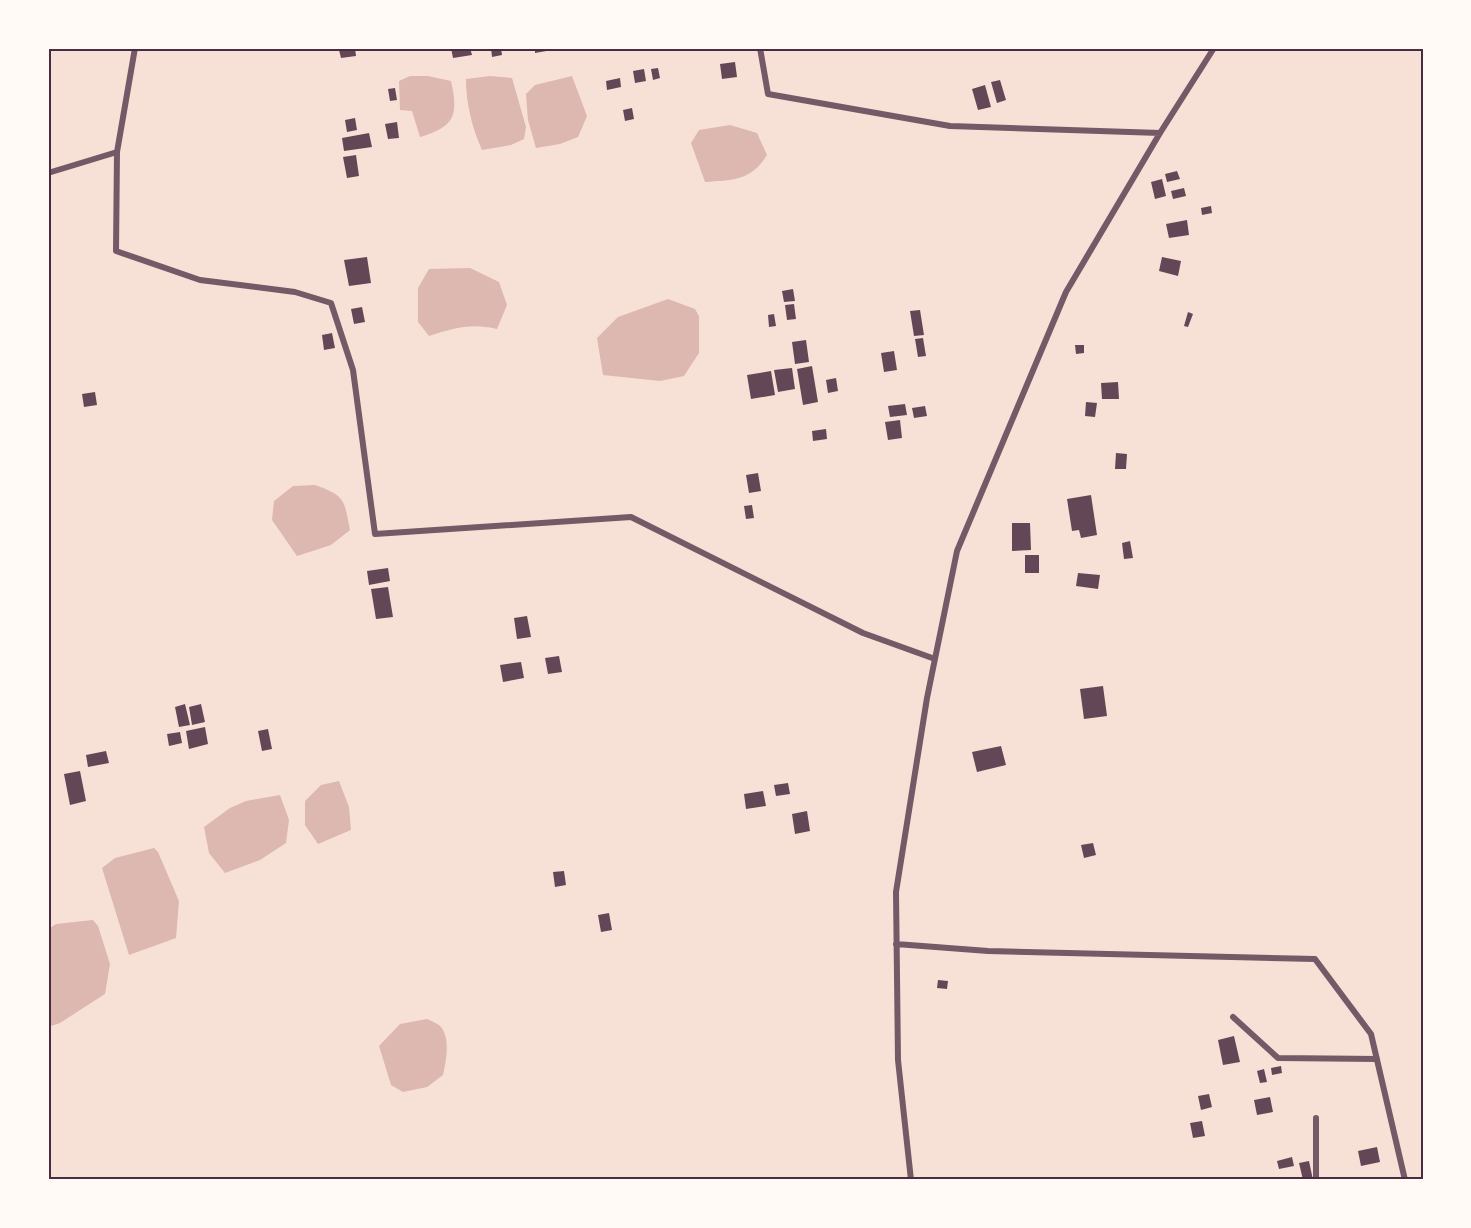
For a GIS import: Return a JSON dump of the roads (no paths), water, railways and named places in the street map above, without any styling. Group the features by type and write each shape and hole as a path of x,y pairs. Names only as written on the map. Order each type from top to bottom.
{"street":[{"path":"135,48 117,152 116,251 200,280 296,292 332,303 353,370 375,534 631,517 863,633 935,659"},
{"path":"760,48 768,94 950,126 1160,132"},
{"path":"911,1180 898,1060 896,892 935,659 957,551 1062,303 1160,132 1214,48"},
{"path":"48,173 117,152"},
{"path":"896,944 988,951 1314,959 1371,1034 1405,1180"},
{"path":"1233,1017 1278,1058 1377,1059"},
{"path":"1316,1118 1316,1180"}]}
